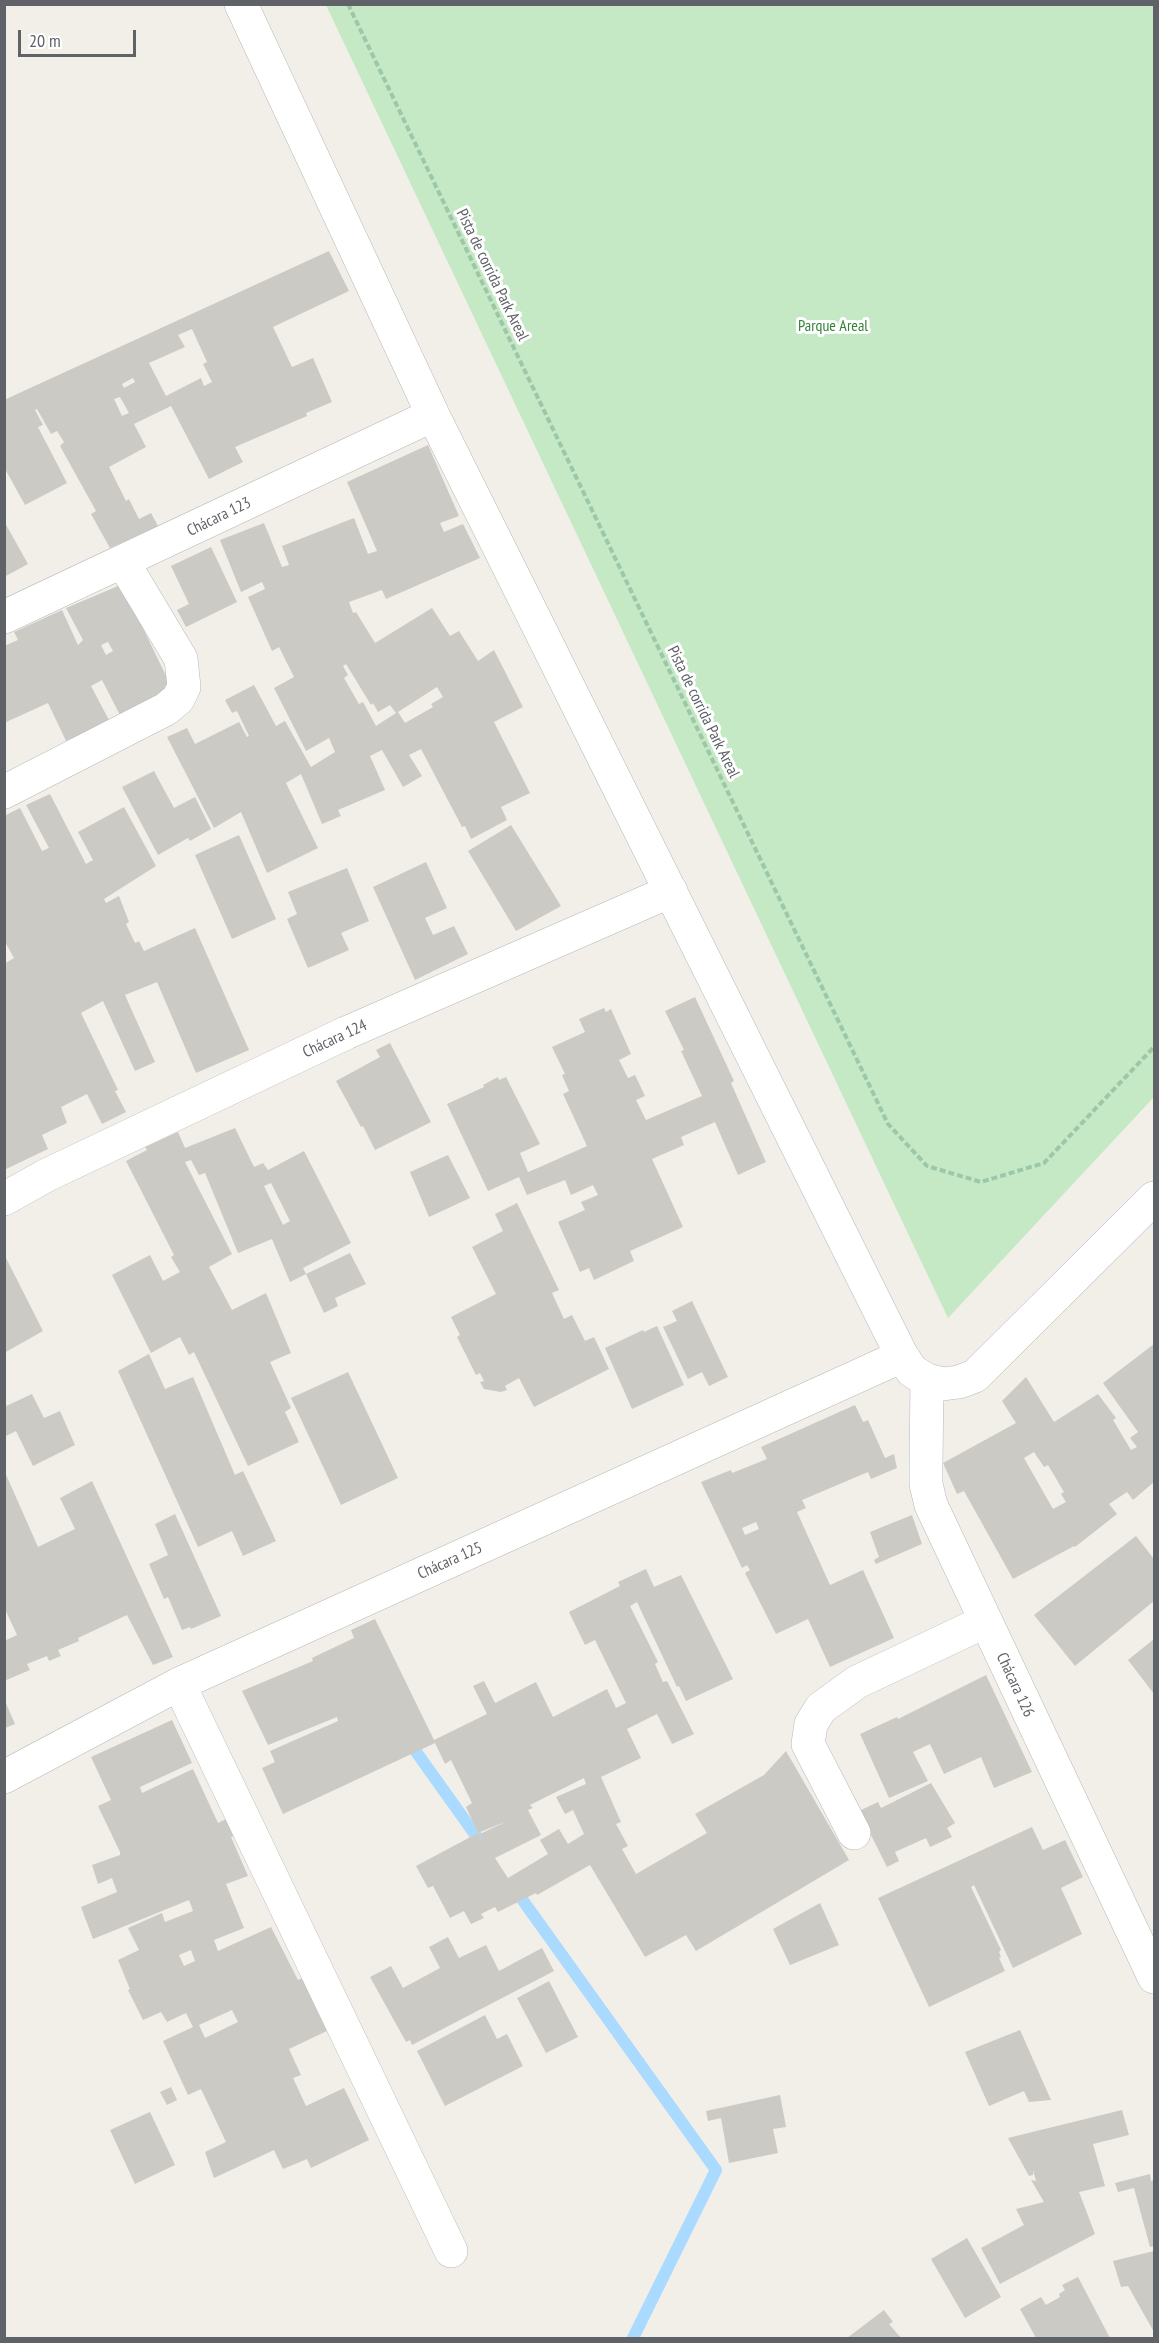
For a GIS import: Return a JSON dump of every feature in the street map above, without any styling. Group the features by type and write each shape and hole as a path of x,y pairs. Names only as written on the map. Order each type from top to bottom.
{"street":[{"path":"241,4 433,415 902,1356 912,1371 927,1380 943,1384 959,1382 975,1376 1155,1198"},
{"name":"Chácara 123","path":"4,617 433,415"},
{"path":"4,792 157,714 178,699 184,687 181,659 123,562"},
{"name":"Chácara 124","path":"4,1199 47,1175 346,1034 671,891"},
{"name":"Chácara 125","path":"4,1777 179,1684 902,1356"},
{"name":"Chácara 126","path":"927,1380 926,1475 931,1505 1155,1977"},
{"path":"854,1833 808,1744 811,1724 820,1708 857,1682 986,1621"},
{"path":"179,1684 451,2251"}],"path":[{"name":"Pista de corrida Park Areal","path":"348,4 888,1124 927,1166 981,1182 992,1179 1044,1163 1155,1047"}],"green space":[{"name":"Parque Areal","path":"326,5 1154,5 1154,1097 948,1318"}],"building":[{"path":"329,251 349,291 273,327 292,367 313,358 332,402 306,413 307,416 235,447 243,462 209,479 171,406 134,424 146,447 109,467 126,501 129,499 139,519 151,513 158,526 110,548 91,514 96,511 60,446 64,442 57,431 51,434 37,409 35,410 43,425 38,427 67,483 25,505 4,467 4,400","holes":["192,329 207,362 203,364 212,382 204,386 201,378 166,396 149,363 185,347 178,335","133,378 135,382 124,388 122,384","120,397 129,413 122,416 114,399"]},
{"path":"428,445 459,516 440,523 444,532 463,524 480,558 386,599 382,590 349,602 353,613 356,612 375,643 432,608 450,636 459,631 478,661 494,650 523,707 494,722 530,793 501,807 507,820 471,839 465,826 462,827 421,749 409,755 422,776 403,787 382,750 370,756 385,790 338,810 341,816 322,824 301,774 286,783 318,848 267,873 241,812 214,828 167,737 187,728 195,744 239,722 247,737 249,736 237,711 232,713 225,700 254,685 276,726 285,721 311,767 335,752 329,738 306,751 274,688 294,677 279,647 272,651 248,597 265,589 262,582 241,592 220,540 264,523 282,567 289,565 282,546 354,518 368,554 377,551 347,482","holes":["346,664 371,705 373,703 378,712 390,705 396,713 376,726 363,702 359,704 344,678 348,675 343,666","437,687 443,697 431,704 433,707 405,723 398,712"]},
{"path":"4,521 28,564 4,577"},
{"path":"211,547 237,602 186,627 177,610 189,604 171,566"},
{"path":"118,586 126,593 168,680 170,690 121,717 102,680 91,686 110,722 66,741 48,703 4,723 4,646 18,640 14,632 62,610 78,645 83,640 66,608","holes":["108,642 113,651 106,655 101,645"]},
{"path":"154,771 174,808 195,797 211,829 190,841 188,838 158,855 122,787"},
{"path":"50,794 86,864 93,860 78,832 124,807 156,866 104,899 106,903 119,896 129,922 126,924 135,943 139,941 144,951 195,928 249,1050 196,1073 157,982 125,995 155,1062 135,1071 103,1001 81,1013 118,1090 115,1091 126,1112 102,1124 87,1094 61,1107 67,1123 42,1135 48,1149 4,1170 4,1059 6,1058 4,1054 4,964 14,958 4,940 4,816 20,808 42,851 49,848 26,805"},
{"path":"511,825 561,906 516,931 468,851"},
{"path":"239,835 276,919 232,939 195,855"},
{"path":"426,862 447,908 425,918 433,935 454,926 468,954 415,980 373,887"},
{"path":"347,868 369,921 341,933 349,950 308,968 287,919 297,914 288,892"},
{"path":"695,997 734,1081 731,1083 766,1162 738,1175 715,1122 681,1137 684,1145 652,1159 683,1227 630,1251 634,1261 594,1280 589,1268 580,1272 558,1222 585,1210 581,1202 598,1195 593,1185 571,1195 565,1180 527,1195 519,1177 488,1191 447,1104 484,1087 483,1085 498,1077 499,1080 506,1077 540,1144 520,1153 528,1172 540,1167 587,1146 563,1094 569,1091 562,1075 565,1074 552,1047 585,1032 579,1019 604,1008 606,1012 611,1009 631,1054 619,1060 628,1078 635,1075 645,1096 636,1100 646,1120 702,1096 681,1051 684,1050 665,1011"},
{"path":"390,1043 431,1122 375,1150 336,1081 380,1057 376,1050"},
{"path":"235,1128 254,1167 263,1163 268,1170 304,1151 351,1243 303,1268 306,1274 290,1282 272,1239 238,1253 205,1173 199,1175 191,1160 185,1162 232,1254 209,1267 232,1310 266,1293 291,1353 270,1362 291,1408 285,1412 299,1442 248,1466 194,1352 189,1355 180,1337 151,1353 112,1275 150,1255 163,1281 180,1272 171,1257 174,1255 126,1161 147,1150 145,1147 178,1132 185,1148","holes":["271,1183 290,1221 283,1225 264,1186"]},
{"path":"448,1155 470,1198 429,1217 410,1172"},
{"path":"517,1203 559,1290 552,1293 564,1319 572,1315 585,1341 594,1337 609,1369 534,1407 519,1378 505,1386 507,1390 501,1392 484,1389 480,1382 484,1381 480,1373 476,1375 457,1337 460,1335 451,1317 496,1294 472,1247 503,1231 495,1214"},
{"path":"350,1253 366,1284 335,1298 338,1306 324,1313 306,1274"},
{"path":"4,1254 43,1331 4,1353"},
{"path":"692,1301 728,1377 709,1386 702,1372 688,1379 663,1327 677,1321 672,1311"},
{"path":"657,1326 684,1385 632,1409 605,1348"},
{"path":"1154,1344 1154,1482 1133,1500 1127,1492 1109,1504 1117,1514 1075,1547 1013,1579 964,1491 957,1494 943,1463 1016,1423 1002,1401 1026,1377 1054,1422 1098,1394 1116,1418 1113,1420 1131,1450 1137,1447 1130,1438 1138,1432 1103,1383","holes":["1034,1452 1044,1467 1048,1465 1064,1492 1061,1494 1066,1502 1053,1509 1024,1458"]},
{"path":"149,1354 165,1389 193,1377 235,1475 243,1471 276,1541 243,1556 232,1531 198,1547 118,1371"},
{"path":"348,1372 398,1478 341,1505 291,1398"},
{"path":"32,1394 44,1418 60,1411 75,1445 33,1466 16,1431 4,1437 4,1407"},
{"path":"855,1405 863,1422 868,1420 885,1458 894,1454 897,1468 871,1479 868,1472 802,1500 806,1508 797,1512 830,1585 863,1570 894,1638 830,1667 808,1619 776,1634 745,1573 750,1570 747,1565 742,1568 701,1482 767,1459 761,1447","holes":["756,1522 759,1529 745,1535 742,1528"]},
{"path":"4,1470 38,1547 75,1529 60,1498 92,1481 173,1657 153,1665 127,1615 58,1650 61,1656 49,1661 47,1656 27,1664 30,1670 4,1681 4,1641 17,1635 4,1607"},
{"path":"175,1514 221,1616 191,1629 190,1627 182,1630 168,1597 164,1599 149,1564 168,1555 155,1524"},
{"path":"912,1515 922,1544 876,1564 874,1560 879,1557 870,1532"},
{"path":"1136,1536 1154,1559 1154,1601 1075,1666 1034,1615"},
{"path":"646,1569 654,1587 681,1575 733,1679 686,1701 679,1686 677,1687 637,1602 630,1606 658,1662 655,1664 663,1682 667,1681 694,1734 672,1744 657,1714 627,1729 641,1758 601,1777 621,1822 616,1824 628,1846 622,1849 636,1874 707,1833 695,1814 764,1775 786,1751 849,1860 696,1951 686,1935 645,1957 590,1865 537,1895 536,1893 498,1912 495,1907 481,1914 484,1918 471,1924 464,1911 450,1918 433,1886 428,1888 416,1866 478,1833 466,1807 472,1803 451,1760 445,1764 435,1743 283,1814 262,1768 275,1762 270,1751 338,1721 337,1717 268,1745 242,1691 313,1661 312,1658 354,1638 351,1630 375,1619 434,1740 487,1714 473,1686 484,1681 495,1703 536,1682 553,1717 607,1689 616,1708 626,1703 595,1640 585,1645 569,1612 620,1586 618,1582","holes":["584,1778 586,1784 556,1797 565,1814 573,1810 584,1834 568,1844 559,1829 540,1840 548,1854 508,1878 495,1858 541,1835 528,1810 533,1808 530,1805","507,1821 480,1834 483,1841 478,1833"]},
{"path":"1154,1639 1154,1694 1128,1660"},
{"path":"986,1675 1032,1772 994,1788 981,1757 944,1774 930,1744 913,1752 928,1781 889,1798 860,1734 897,1717 898,1719"},
{"path":"5,1701 15,1724 5,1728"},
{"path":"172,1720 192,1763 140,1787 142,1793 193,1769 218,1823 228,1818 236,1835 231,1837 248,1876 226,1884 244,1928 214,1940 218,1951 271,1927 298,1980 303,1978 329,2030 289,2049 301,2075 293,2078 306,2106 344,2088 369,2140 311,2168 307,2159 283,2169 274,2150 214,2178 205,2152 226,2142 201,2089 188,2095 163,2041 193,2027 186,2013 167,2022 161,2012 143,2020 128,1990 130,1989 118,1960 139,1950 128,1928 162,1913 165,1922 193,1911 189,1900 93,1939 81,1907 117,1892 112,1878 98,1884 92,1865 120,1855 120,1852 98,1806 111,1800 91,1757","holes":["191,1950 195,1961 184,1966 179,1955","232,2010 238,2022 205,2038 199,2025"]},
{"path":"931,1783 955,1823 947,1828 952,1837 930,1847 926,1838 895,1852 899,1861 887,1867 859,1811 878,1802 881,1808"},
{"path":"1032,1827 1043,1850 1065,1840 1083,1877 1061,1888 1082,1934 1013,1968 974,1885 971,1887 1001,1950 999,1958 1005,1971 929,2007 878,1898"},
{"path":"820,1903 839,1945 790,1965 773,1929"},
{"path":"448,1937 459,1958 486,1945 499,1971 542,1948 554,1971 412,2045 410,2040 406,2042 370,1977 391,1966 403,1988 440,1968 429,1947"},
{"path":"549,1981 578,2037 546,2053 517,1998"},
{"path":"485,2015 497,2039 507,2034 523,2066 445,2106 417,2051"},
{"path":"1020,2030 1051,2100 1029,2102 1024,2091 989,2106 965,2052"},
{"path":"171,2087 177,2100 167,2105 160,2092"},
{"path":"780,2095 786,2127 773,2129 778,2153 729,2163 721,2118 708,2121 706,2111"},
{"path":"1122,2110 1129,2135 1093,2144 1105,2186 1079,2192 1095,2234 1000,2284 981,2248 1024,2225 1016,2209 1044,2202 1031,2180 1036,2181 1033,2170 1033,2175 1029,2176 1008,2138"},
{"path":"150,2112 175,2165 135,2184 110,2130"},
{"path":"1150,2174 1151,2181 1154,2180 1154,2246 1150,2247 1134,2188 1118,2192 1115,2183"},
{"path":"967,2238 1001,2297 965,2318 931,2259"},
{"path":"1154,2251 1154,2332 1128,2286 1121,2287 1113,2261"},
{"path":"1078,2277 1110,2338 1036,2338 1020,2309 1041,2297 1046,2305 1060,2297 1059,2294 1065,2290 1062,2285"},
{"path":"884,2310 893,2322 889,2324 901,2338 847,2338"}],"waterway":[{"path":"407,1739 484,1847"},
{"path":"514,1888 716,2170 633,2338"}]}
